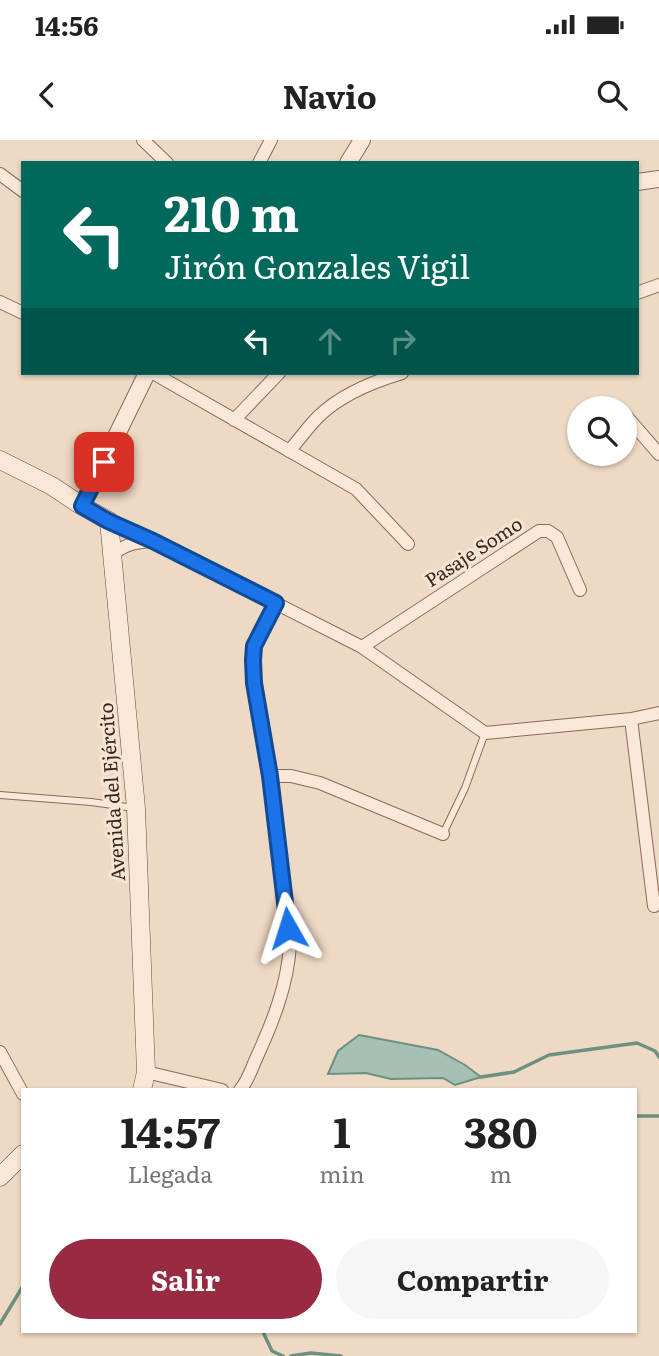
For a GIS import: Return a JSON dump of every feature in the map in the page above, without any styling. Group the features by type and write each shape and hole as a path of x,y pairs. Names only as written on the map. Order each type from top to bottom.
{"main road":[{"path":"0,460 52,486 108,521"},
{"path":"0,470 48,494 82,506"},
{"name":"Avenida del Ejército","path":"108,521 136,808 146,1072 142,1088"},
{"path":"0,1177 21,1156"}],"street":[{"path":"143,140 165,161"},
{"path":"260,161 271,140"},
{"path":"349,161 362,140"},
{"path":"0,174 21,190"},
{"path":"639,182 659,179"},
{"path":"639,292 659,285"},
{"path":"0,303 21,312"},
{"path":"82,506 146,375"},
{"path":"156,375 356,489 408,544"},
{"path":"234,420 277,375"},
{"path":"289,452 317,418 334,403 377,377"},
{"path":"637,429 659,454"},
{"path":"108,521 362,647 485,733 631,719 659,713"},
{"name":"Pasaje Somo","path":"362,647 539,531 548,530 557,537 580,590"},
{"path":"112,556 133,543 153,541"},
{"path":"242,1088 272,1024 289,961 290,944 270,776 254,683 253,660 254,646 276,603"},
{"path":"631,719 654,906"},
{"path":"270,776 291,776 320,783 443,834"},
{"path":"0,1052 21,1090"},
{"path":"146,1072 214,1088"}],"lane":[{"path":"443,834 465,788 485,733"},
{"path":"0,795 136,808"}],"shaded area":[{"path":"359,1035 438,1050 481,1077 455,1085 443,1078 391,1079 366,1073 328,1074 338,1051"}],"waterway":[{"path":"481,1077 514,1072 549,1055 637,1043 655,1051 659,1057"},
{"path":"637,1116 659,1116"},
{"path":"0,1324 21,1289"},
{"path":"263,1333 272,1351 283,1356"},
{"path":"291,1356 311,1353 341,1356"}],"route":[{"path":"104,462 82,506 276,603 254,646 253,660 288,928"}]}
